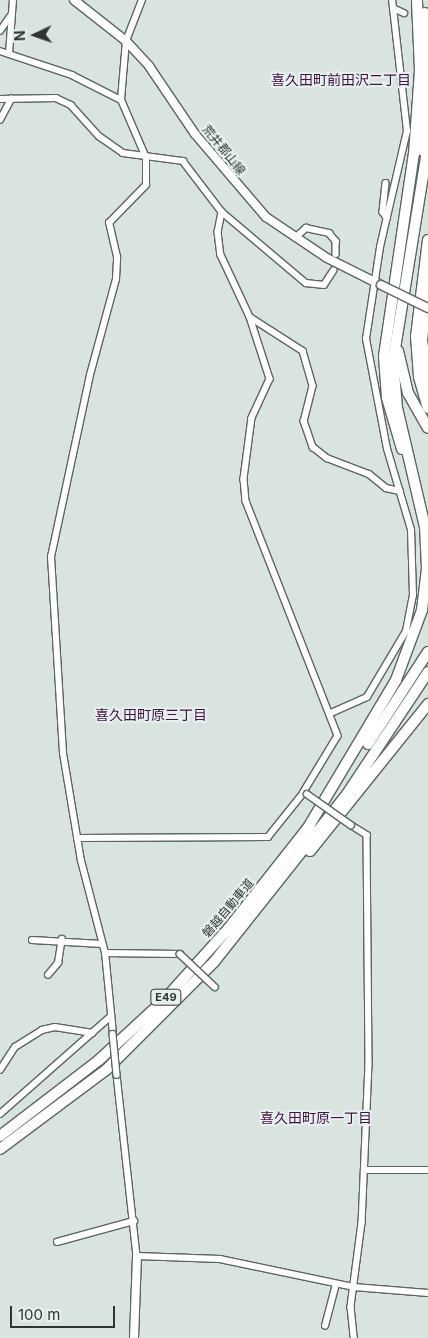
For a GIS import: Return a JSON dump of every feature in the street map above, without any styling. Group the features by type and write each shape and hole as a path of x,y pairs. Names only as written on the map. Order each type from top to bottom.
{"highway":[{"path":"417,0 417,126 384,368 393,423 424,514"},
{"path":"419,197 428,69 422,0"},
{"path":"306,830 371,727 412,644 427,582 424,514 395,396 396,322 428,144"},
{"path":"428,240 416,336 418,377 428,408"},
{"path":"428,286 422,328 428,386"},
{"path":"428,306 428,319"},
{"path":"396,322 404,382 428,428"},
{"name":"磐越自動車道","path":"0,1136 100,1060 164,999 228,929 306,830 428,652"},
{"name":"磐越自動車道","path":"0,1148 60,1107 126,1051 214,962 277,885 345,796 428,672"},
{"path":"277,885 327,834 405,728 428,704"}],"main road":[{"name":"荒井郡山線","path":"74,0 126,41 244,193 295,238 378,284 428,306"},
{"path":"134,1338 137,1256"}],"street":[{"path":"9,54 13,0"},
{"path":"142,0 126,41 121,100 146,158 145,190 108,224 117,257 116,279 52,545 63,753 77,838 105,953 116,1075 137,1256 220,1259 354,1287 428,1293"},
{"path":"331,712 367,697 406,630 412,604 414,549 368,357 367,316 378,284 387,218 407,132 395,9 392,0"},
{"path":"395,9 404,13"},
{"path":"0,31 11,15"},
{"path":"0,51 72,74 121,100"},
{"path":"0,99 42,96 68,103 115,148 146,158 183,161 222,212 310,286 326,284 333,271"},
{"path":"0,120 11,99"},
{"path":"386,183 383,212 387,218"},
{"path":"77,838 268,837 306,793 337,742 331,712 246,501 244,479 252,418 270,378 250,317 218,243 222,212"},
{"path":"295,238 306,228 329,233 336,240 336,254"},
{"path":"250,317 302,350 313,386 304,421 313,446 327,458 368,474 386,488 400,491"},
{"path":"306,793 367,835 369,1064 364,1170 350,1313 354,1338"},
{"path":"32,940 62,939 102,944"},
{"path":"48,975 58,963 62,939"},
{"path":"105,953 180,954 217,989"},
{"path":"0,1114 111,1016"},
{"path":"0,1070 15,1047 42,1030 55,1027 93,1033"},
{"path":"364,1170 428,1170"},
{"path":"56,1242 134,1221"},
{"path":"325,1326 336,1284"}],"district":[{"name":"喜久田町前田沢二丁目","path":"341,80"},
{"name":"喜久田町原三丁目","path":"151,715"},
{"name":"喜久田町原一丁目","path":"316,1118"}]}
